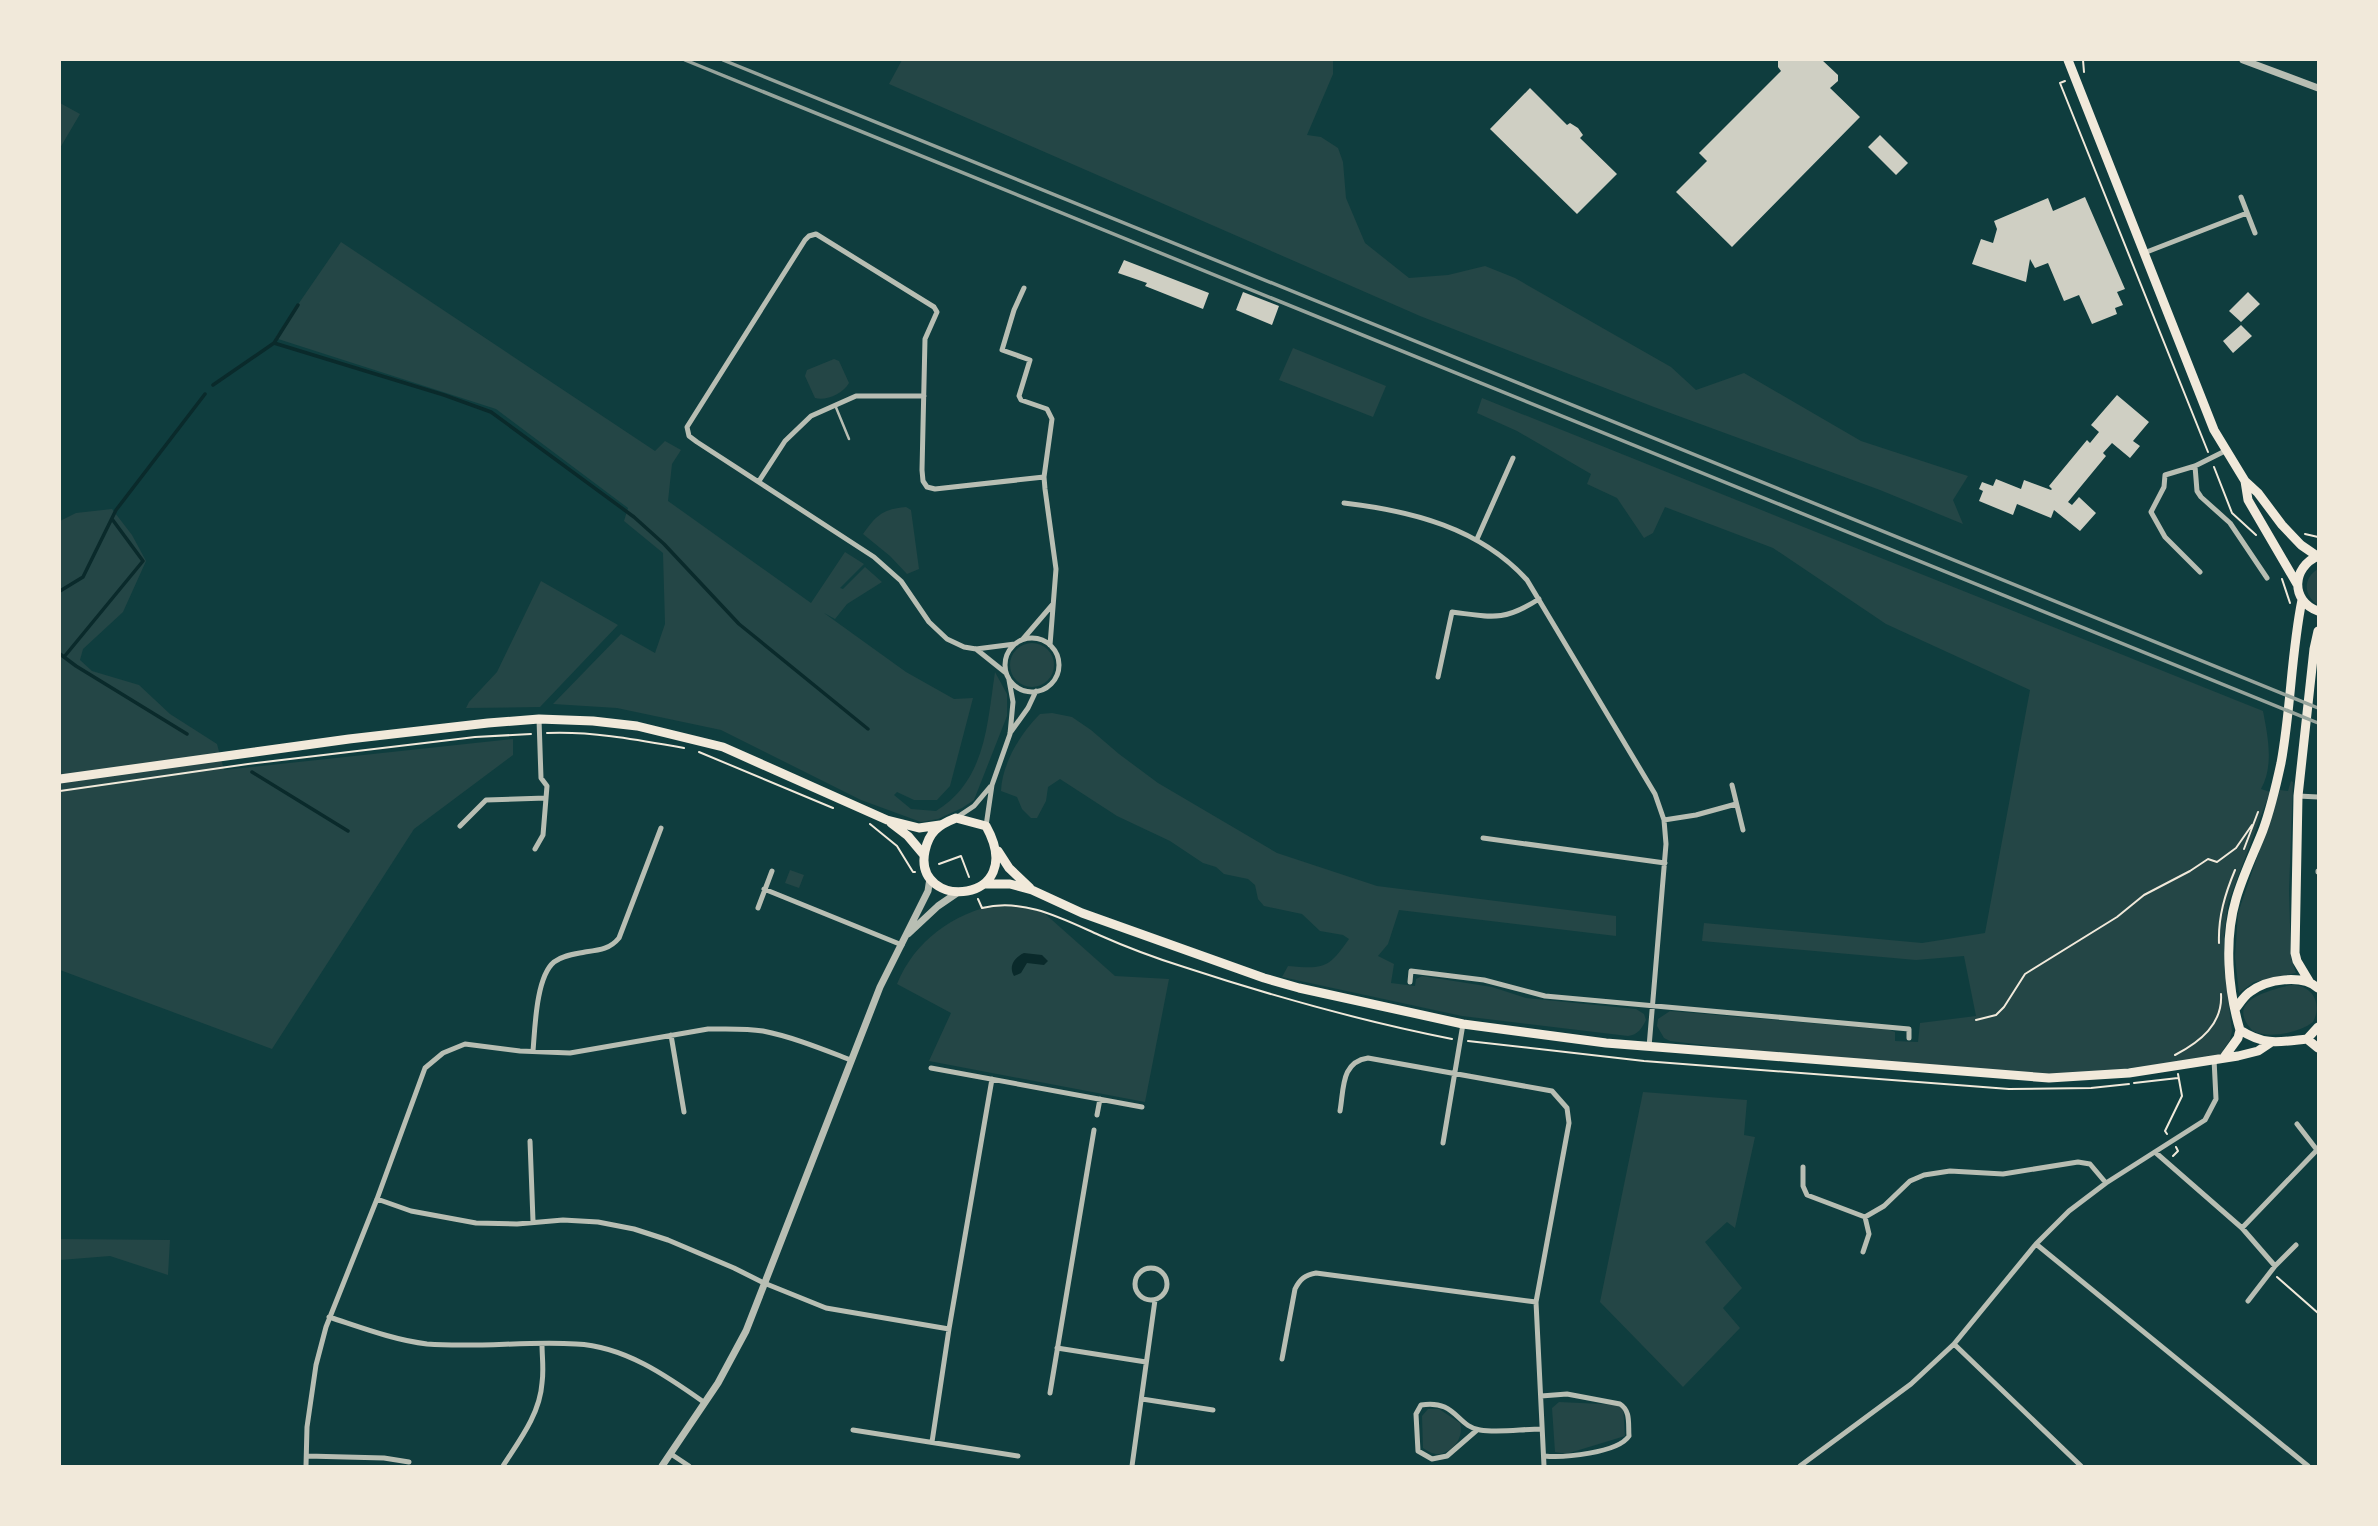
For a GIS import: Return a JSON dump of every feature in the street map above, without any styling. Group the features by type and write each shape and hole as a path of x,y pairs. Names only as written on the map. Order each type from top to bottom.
{"main road":[{"path":"2071,61 2083,100 2209,418 2225,451 2245,481 2258,493 2282,525 2301,545 2318,556 2303,566 2298,574 2297,584"},
{"path":"2225,1056 2238,1038 2240,1030 2229,956 2233,913 2242,880 2275,793 2302,600 2297,584 2248,500 2245,481"},
{"path":"2302,600 2319,611"},
{"path":"2319,631 2312,663 2298,796 2295,953 2301,970 2309,981 2319,988"},
{"path":"60,779 349,739 488,723 539,719 604,722 693,738 748,758 887,820 919,828 940,825 956,818 986,826 1009,868 1032,890"},
{"path":"887,820 908,836 924,855"},
{"path":"940,825 928,838 924,855 925,868 930,878 947,890 957,893 973,891 984,884 996,865 996,846"},
{"path":"984,884 1010,884 1032,890 1082,913 1264,978 1462,1024 1649,1047 2049,1078 2097,1076 2214,1059 2258,1051 2270,1043"},
{"path":"2236,1009 2256,988 2289,980 2309,981"},
{"path":"2240,1030 2259,1041 2270,1043 2307,1039 2319,1027"},
{"path":"2307,1039 2319,1048"}],"street":[{"path":"2243,60 2319,88"},
{"path":"2241,197 2255,233"},
{"path":"2144,253 2247,213"},
{"path":"1015,644 976,649 964,647 937,631 901,581 869,552 689,436 687,427 809,236 817,234 934,307 937,312 925,339 922,470 923,481 927,487 935,489 1044,477"},
{"path":"1024,288 1002,350 1030,360 1021,400 1047,409 1052,419 1044,477 1056,569 1050,645"},
{"path":"759,481 785,441 811,416 856,396 924,396"},
{"path":"2200,572 2165,537 2152,516 2152,508 2164,487 2165,475 2195,466 2225,451"},
{"path":"1478,539 1513,458"},
{"path":"2195,466 2197,491 2230,523 2267,578"},
{"path":"1344,503 1384,507 1415,515 1478,539 1515,567 1539,599 1649,783 1664,820 1665,863 1649,1047"},
{"path":"1438,677 1452,612 1501,617 1520,611 1539,599"},
{"path":"986,826 992,785 1010,733 1013,702 1006,657 1053,604"},
{"path":"976,649 1021,689 1036,691 1051,684 1059,668 1056,652 1038,638 1023,639"},
{"path":"1010,733 1016,728 1036,691"},
{"path":"536,849 543,835 547,786 541,778 539,719"},
{"path":"956,818 974,806 992,785"},
{"path":"1732,785 1743,831"},
{"path":"2298,796 2319,797"},
{"path":"460,826 486,800 546,798"},
{"path":"1664,820 1737,804"},
{"path":"533,1051 542,986 549,967 566,956 609,947 620,938 661,828"},
{"path":"1483,838 1665,863"},
{"path":"758,908 772,871"},
{"path":"908,935 912,921 928,891 930,878"},
{"path":"764,889 902,945"},
{"path":"662,1466 705,1403 746,1331 880,987 908,935 938,906 957,893"},
{"path":"1410,982 1412,971 1484,980 1545,996 1909,1028 1909,1038"},
{"path":"1443,1143 1462,1024"},
{"path":"306,1466 307,1427 316,1365 329,1317 377,1199 416,1087 425,1068 433,1059 465,1044 570,1053 708,1029 762,1031 851,1059"},
{"path":"671,1035 684,1112"},
{"path":"1340,1111 1348,1071 1358,1060 1368,1058 1552,1091 1567,1108 1569,1123 1536,1302 1544,1466"},
{"path":"1800,1466 1911,1384 1954,1344 2036,1244 2069,1212 2106,1183 2205,1120 2216,1099 2214,1059"},
{"path":"931,1068 1142,1107"},
{"path":"932,1442 992,1079"},
{"path":"1097,1115 1100,1099"},
{"path":"2242,1228 2317,1150 2297,1124"},
{"path":"1050,1393 1094,1130"},
{"path":"530,1141 533,1221"},
{"path":"2155,1153 2242,1228 2275,1266"},
{"path":"1865,1217 1884,1206 1910,1181 1950,1171 2003,1174 2078,1162 2090,1164 2106,1183"},
{"path":"1803,1167 1803,1186 1807,1195 1865,1217"},
{"path":"377,1199 411,1211 476,1223 598,1222 634,1229 826,1308 949,1329"},
{"path":"1863,1252 1870,1234 1865,1217"},
{"path":"2036,1244 2308,1466"},
{"path":"2248,1301 2275,1266 2296,1245"},
{"path":"1132,1466 1155,1300 1165,1292 1166,1281 1160,1271 1146,1269 1136,1278 1136,1289 1143,1298 1155,1300"},
{"path":"1282,1359 1295,1289 1300,1280 1308,1274 1536,1302"},
{"path":"329,1317 423,1343 470,1346 578,1343 636,1360 665,1375 705,1403"},
{"path":"1954,1344 2081,1466"},
{"path":"503,1466 539,1404 542,1345"},
{"path":"1057,1349 1146,1363"},
{"path":"1541,1395 1567,1394 1620,1404 1626,1407 1628,1415 1629,1436 1620,1444 1577,1456 1544,1456"},
{"path":"1142,1399 1213,1410"},
{"path":"1477,1430 1447,1456 1432,1459 1418,1451 1416,1414 1421,1405 1433,1403 1443,1406 1477,1430 1542,1429"},
{"path":"853,1430 1018,1456"},
{"path":"671,1454 689,1466"},
{"path":"307,1456 384,1458 410,1462"}],"lane":[{"path":"835,405 849,439"}],"path":[{"path":"2083,60 2084,76"},
{"path":"2060,83 2202,437"},
{"path":"2215,470 2232,513 2259,539"},
{"path":"2280,574 2288,591 2291,608"},
{"path":"60,791 248,764 475,737 536,734"},
{"path":"541,734 593,735 694,750 834,808"},
{"path":"866,821 897,846 913,872"},
{"path":"1976,1020 1996,1015 2025,974 2117,917 2144,895 2208,859 2217,862 2236,848 2254,823"},
{"path":"939,864 961,856 969,877"},
{"path":"977,896 982,908"},
{"path":"2165,1131 2182,1096 2179,1078"},
{"path":"2275,1266 2276,1276 2319,1313"}],"shaded area":[{"path":"902,60 1333,60 1333,74 1307,135 1321,137 1338,148 1343,162 1346,198 1365,243 1409,278 1448,275 1485,266 1515,278 1671,367 1696,390 1744,373 1861,441 1968,476 1953,500 1963,524 1420,316 889,84"},
{"path":"60,103 80,114 60,148"},
{"path":"341,242 655,451 665,441 681,450 672,464 668,501 811,603 845,552 864,564 840,588 843,589 865,567 882,582 847,604 835,619 824,613 906,672 954,699 973,698 950,786 937,800 914,800 897,792 894,795 911,809 936,811 965,784 981,750 995,672 1007,694 1007,716 974,800 938,819 921,822 861,800 721,730 617,708 553,704 621,634 655,653 665,624 663,553 624,521 628,508 496,409 275,338"},
{"path":"1293,348 1386,386 1373,417 1279,380"},
{"path":"834,359 839,361 849,383 834,396 815,398 805,376 807,370"},
{"path":"1482,398 2263,711 2269,761 2261,789 2270,792 2228,903 2224,966 2232,1031 2223,1050 2225,1056 2049,1078 1828,1060 1670,1041 1664,1038 1657,1026 1658,1019 1670,1011 1890,1030 1895,1032 1895,1041 1918,1042 1920,1023 1976,1016 1964,956 1916,960 1702,941 1704,923 1922,943 1985,933 2030,690 1886,624 1773,548 1665,507 1653,533 1644,538 1617,498 1587,484 1591,474 1517,431 1477,413"},
{"path":"906,507 911,510 919,569 907,574 863,534 880,514"},
{"path":"112,509 132,535 146,561 123,612 83,649 80,660 92,671 139,685 170,714 217,744 224,770 513,739 513,755 414,829 272,1049 60,970 60,521 76,513"},
{"path":"2318,569 2318,605 2307,592 2307,582"},
{"path":"541,581 618,625 540,707 466,708 497,672"},
{"path":"1032,643 1047,650 1054,665 1047,680 1032,687 1017,680 1010,665 1017,650"},
{"path":"1052,713 1072,717 1158,783 1277,853 1377,886 1616,916 1616,936 1399,910 1388,944 1378,956 1394,964 1391,983 1415,986 1416,979 1422,976 1492,987 1526,998 1636,1009 1644,1014 1646,1020 1637,1033 1628,1036 1462,1016 1282,977 1288,966 1318,967 1330,962 1349,939 1343,935 1320,931 1302,914 1264,906 1258,899 1255,885 1248,879 1224,874 1216,867 1203,863 1170,841 1117,816 1060,779 1048,787 1046,801 1037,818 1031,818 1022,809 1017,797 1001,791 1009,759 1020,739 1040,714"},
{"path":"2291,781 2289,891 2291,958 2296,973 2254,982 2239,993 2235,957 2238,913 2280,790 2288,791"},
{"path":"790,870 804,875 799,888 785,883"},
{"path":"998,904 1021,905 1043,912 1115,976 1169,979 1145,1102 929,1061 951,1013 897,984 914,954 937,931 966,915"},
{"path":"1024,953 1042,955 1048,961 1044,965 1027,963 1021,973 1014,976 1013,962"},
{"path":"2290,985 2304,988 2314,996 2317,1008 2313,1022 2284,1034 2267,1035 2253,1031 2245,1020 2243,1012 2246,1004 2262,994"},
{"path":"1643,1092 1747,1100 1744,1135 1755,1137 1735,1228 1727,1222 1705,1242 1742,1288 1723,1308 1740,1328 1683,1387 1600,1302"},
{"path":"60,1239 170,1240 168,1275 110,1256 60,1260"},
{"path":"1559,1402 1623,1405 1625,1436 1566,1454 1555,1452 1552,1408"},
{"path":"1428,1409 1439,1409 1460,1423 1461,1433 1454,1447 1440,1454 1423,1448 1422,1416"}],"building":[{"path":"1778,60 1822,60 1838,75 1838,81 1830,88 1860,117 1732,247 1676,192 1707,161 1699,153 1781,71"},
{"path":"1530,88 1567,125 1570,123 1578,128 1583,135 1580,138 1617,174 1577,214 1490,129"},
{"path":"1880,135 1908,163 1896,175 1868,147"},
{"path":"2085,197 2125,289 2117,292 2123,305 2115,308 2117,314 2092,324 2079,295 2064,301 2048,263 2035,268 2030,259 2026,282 1972,264 1981,239 1993,243 1997,229 1994,221 2048,198 2053,211"},
{"path":"1124,260 1209,293 1203,309 1145,286 1147,283 1118,273"},
{"path":"1243,292 1279,306 1272,325 1236,310"},
{"path":"2248,292 2260,304 2241,322 2229,311"},
{"path":"2241,325 2252,336 2233,353 2223,341"},
{"path":"2117,395 2149,422 2133,441 2140,446 2130,458 2112,443 2103,453 2106,456 2068,502 2072,505 2079,497 2096,513 2080,531 2054,510 2051,518 2017,504 2013,515 1979,501 1983,491 1979,489 1982,482 1993,486 1996,479 2021,489 2024,480 2051,490 2049,486 2087,440 2090,443 2099,432 2091,425"}],"waterway":[{"path":"274,343 298,305"},
{"path":"213,385 274,343 491,412 634,517 664,544 739,624 868,729"},
{"path":"60,591 83,577 116,510 205,394"},
{"path":"64,657 143,561 112,519"},
{"path":"60,654 187,734"},
{"path":"252,772 348,831"}],"railway":[{"path":"685,60 2318,723"},
{"path":"723,60 2318,708"}]}
